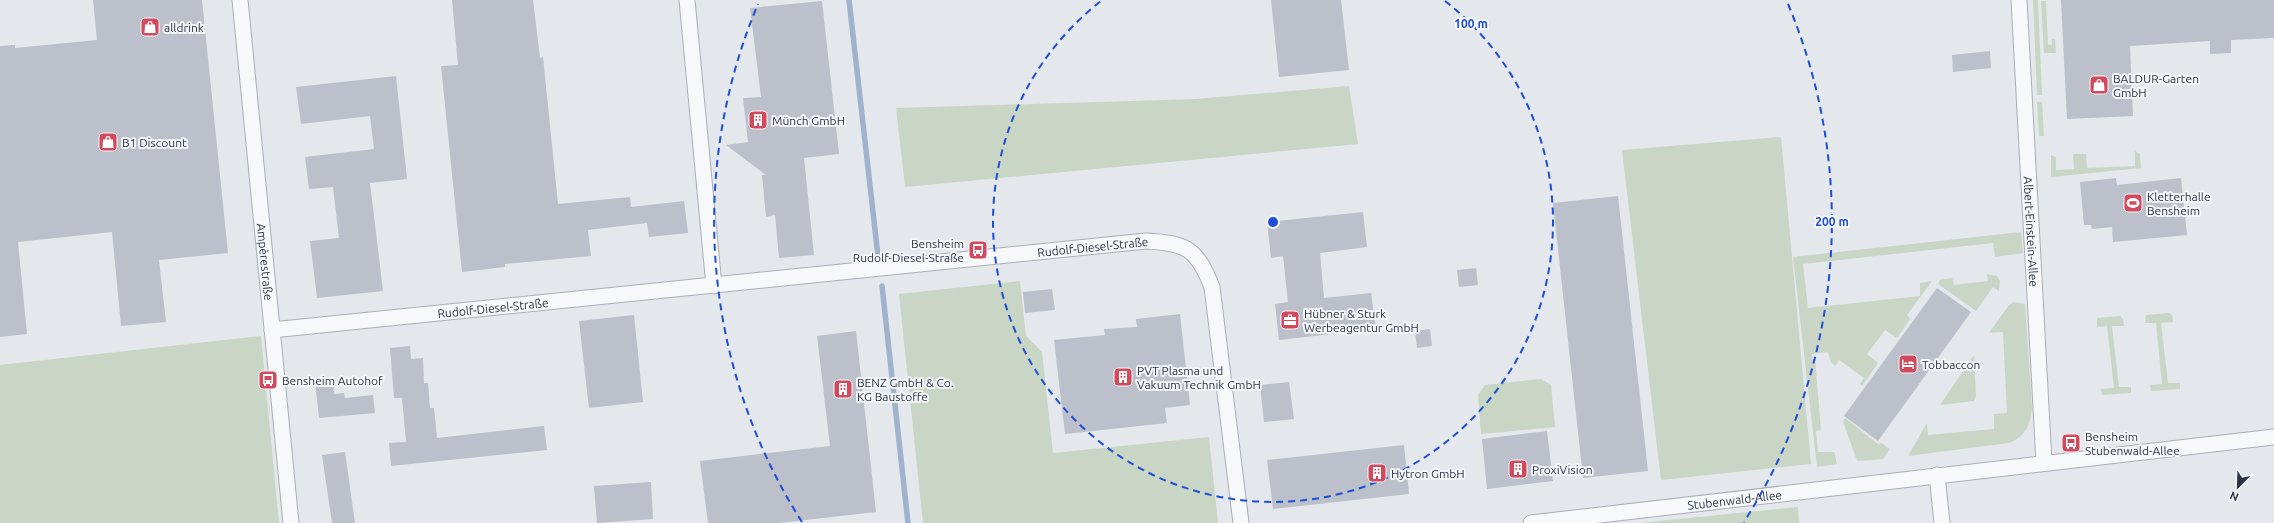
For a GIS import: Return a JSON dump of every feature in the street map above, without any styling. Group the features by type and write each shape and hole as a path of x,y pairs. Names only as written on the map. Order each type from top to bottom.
{"street":[{"name":"Ampèrestraße","path":"240,0 290,523"},
{"path":"687,0 714,286"},
{"name":"Albert-Einstein-Allee","path":"2019,0 2044,464"},
{"name":"Rudolf-Diesel-Straße","path":"272,330 1146,241 1171,242 1190,250 1203,265 1212,287 1241,523"},
{"name":"Stubenwald-Allee","path":"1532,523 2274,437"},
{"path":"1937,475 1942,523"}],"green space":[{"path":"2033,0 2038,0 2042,95 2037,95"},
{"path":"2041,1 2046,1 2048,45 2052,45 2052,39 2055,39 2056,53 2044,53"},
{"path":"1349,86 1358,144 905,187 896,108 1195,99"},
{"path":"2037,102 2042,102 2044,136 2039,136"},
{"path":"1781,137 1811,464 1661,480 1622,150"},
{"path":"2135,151 2140,154 2141,168 2051,177 2051,155 2056,157 2056,170 2074,169 2073,154 2086,154 2087,168 2135,166"},
{"path":"2021,232 2023,253 1995,257 1993,243 1803,264 1808,308 1920,296 1920,283 1932,281 1907,315 1910,319 1897,338 1885,330 1867,354 1878,363 1862,386 1860,384 1864,378 1839,360 1835,366 1831,362 1828,352 1812,354 1812,359 1815,359 1821,430 1816,431 1818,452 1834,452 1837,464 1817,467 1793,257"},
{"path":"1987,274 1997,276 2000,281 1999,291 1993,287 1976,311 1938,284 1940,280 1952,278 1954,285 1988,281"},
{"path":"1020,281 1026,336 1042,352 1053,453 1209,437 1218,523 923,523 899,294"},
{"path":"2014,302 2025,304 2032,406 2029,424 2026,429 2020,437 2009,443 1908,456 1927,423 1928,435 1994,429 1994,414 2007,413 2003,332 1989,333 2009,305"},
{"path":"2169,313 2172,315 2173,322 2161,323 2168,383 2180,383 2180,389 2151,391 2150,385 2162,384 2156,323 2145,323 2146,315"},
{"path":"2120,316 2123,319 2124,326 2112,326 2119,387 2131,387 2131,393 2102,395 2101,389 2114,388 2107,326 2097,327 2097,318"},
{"path":"261,336 279,523 0,523 0,365"},
{"path":"1974,355 1976,396 1974,401 1940,405"},
{"path":"1541,379 1551,385 1555,427 1481,434 1478,395 1485,385"},
{"path":"1845,418 1879,445 1881,443 1890,449 1883,459 1857,461 1843,421"},
{"path":"1798,507 1799,523 1640,523"}],"building":[{"name":"B1 Discount","path":"93,0 202,0 228,253 159,260 166,322 121,326 112,232 18,242 27,334 0,337 0,46 15,45 15,48 97,40"},
{"path":"452,0 533,0 540,58 543,57 558,204 630,197 631,207 684,201 688,233 649,237 647,223 588,230 591,256 505,264 505,267 462,272 441,66 458,65"},
{"path":"1271,0 1341,0 1349,70 1279,77"},
{"name":"BALDUR-Garten GmbH","path":"2061,0 2274,0 2274,38 2231,40 2231,53 2210,54 2210,41 2130,46 2133,116 2067,119"},
{"path":"822,1 839,154 804,158 814,255 779,258 775,215 766,217 762,175 766,175 726,145 748,142 743,98 761,97 750,8"},
{"path":"1990,51 1991,68 1953,72 1952,55"},
{"path":"396,76 407,179 370,183 383,291 317,298 310,241 339,238 333,187 309,189 305,157 374,149 370,116 301,124 296,87"},
{"name":"Kletterhalle Bensheim","path":"2116,178 2117,185 2181,178 2187,235 2113,242 2112,227 2092,229 2091,225 2084,225 2080,182"},
{"path":"1618,196 1648,471 1583,478 1553,203"},
{"path":"1363,212 1367,247 1320,253 1324,298 1371,293 1376,329 1279,340 1275,304 1288,302 1283,256 1271,258 1267,222"},
{"path":"1476,268 1478,285 1459,287 1457,270"},
{"name":"Tobbaccon","path":"1937,288 1971,312 1878,441 1844,416"},
{"path":"1052,289 1055,310 1025,313 1023,292"},
{"name":"PVT Plasma und Vakuum Technik GmbH","path":"1180,314 1190,405 1165,408 1167,423 1065,434 1054,340 1105,335 1104,329 1137,327 1136,319"},
{"path":"634,315 643,402 589,408 579,321"},
{"path":"1430,329 1432,346 1417,348 1415,331"},
{"path":"856,331 876,512 779,523 708,523 700,461 830,446 817,336"},
{"path":"410,346 411,359 423,358 424,383 428,383 430,408 434,408 437,438 544,426 547,450 391,466 389,443 406,442 402,398 394,398 390,348"},
{"path":"333,379 334,394 344,393 345,398 373,395 375,413 319,418 315,381"},
{"path":"1289,382 1294,419 1264,422 1260,385"},
{"name":"ProxiVision","path":"1547,431 1553,481 1487,489 1482,439"},
{"path":"1404,445 1409,494 1273,509 1267,460"},
{"path":"345,452 355,523 332,523 322,455"},
{"path":"651,482 653,519 597,523 594,486"}],"waterway":[{"path":"849,0 878,256"},
{"path":"882,286 908,523"}],"place":[{"name":"alldrink","path":"150,27"},
{"name":"BALDUR-Garten GmbH","path":"2099,85"},
{"name":"Münch GmbH","path":"758,120"},
{"name":"B1 Discount","path":"108,142"},
{"name":"Kletterhalle Bensheim","path":"2133,203"},
{"name":"Bensheim Rudolf-Diesel-Straße","path":"978,250"},
{"name":"Hübner & Sturk Werbeagentur GmbH","path":"1290,320"},
{"name":"Tobbaccon","path":"1908,364"},
{"name":"PVT Plasma und Vakuum Technik GmbH","path":"1123,377"},
{"name":"Bensheim Autohof","path":"268,380"},
{"name":"BENZ GmbH & Co. KG Baustoffe","path":"843,389"},
{"name":"Bensheim Stubenwald-Allee","path":"2071,443"},
{"name":"ProxiVision","path":"1518,469"},
{"name":"Hytron GmbH","path":"1377,473"}]}
